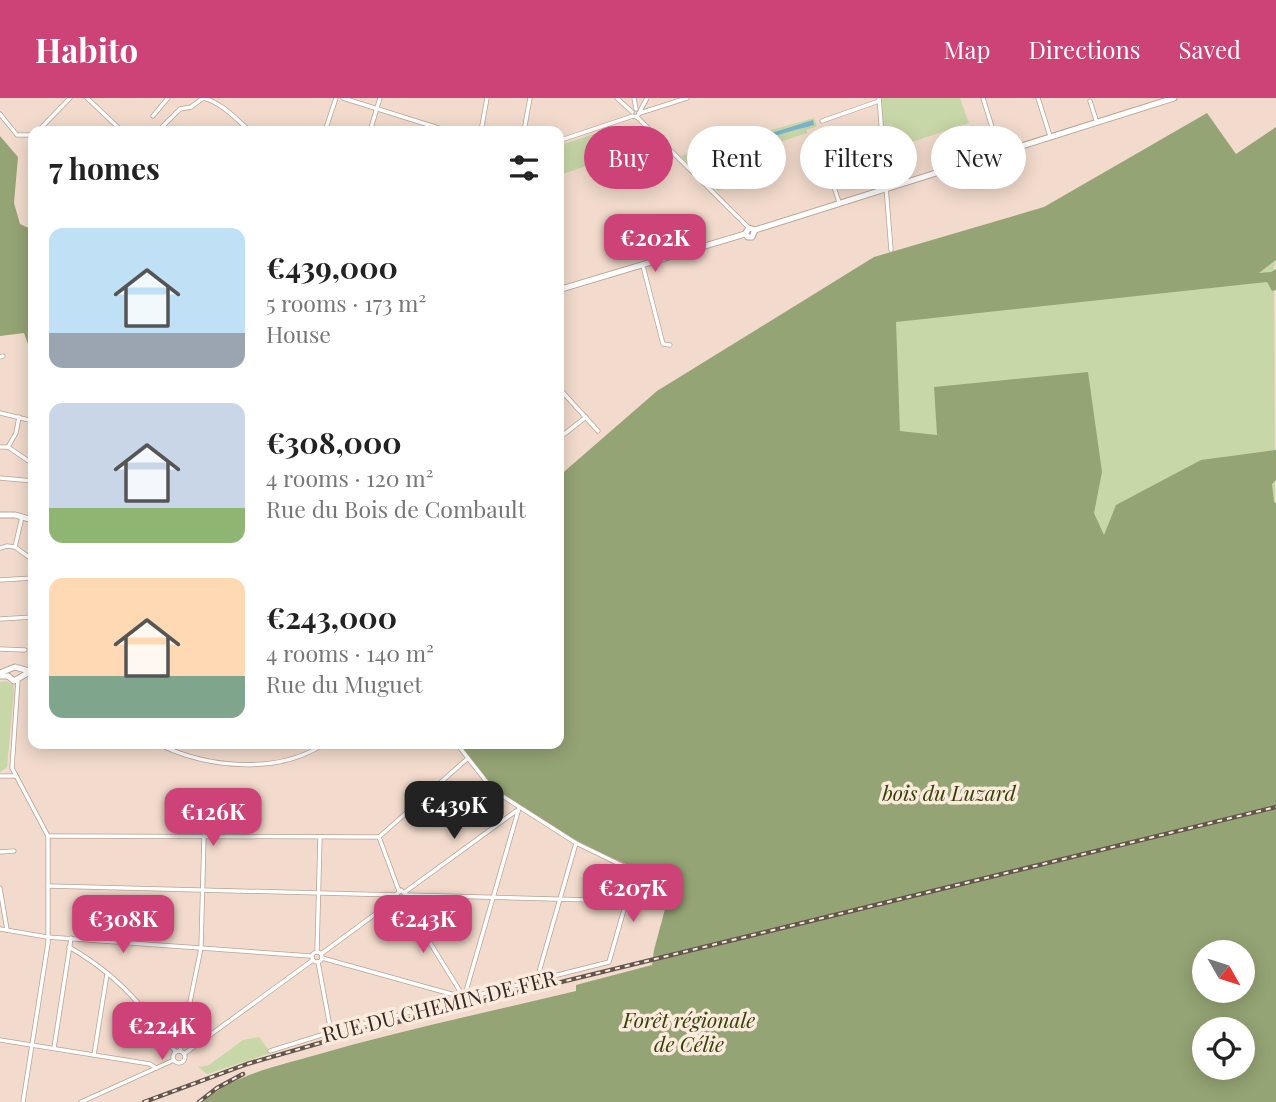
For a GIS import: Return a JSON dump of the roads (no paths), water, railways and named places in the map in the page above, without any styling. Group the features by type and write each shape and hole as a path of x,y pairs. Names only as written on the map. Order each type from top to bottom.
{"street":[{"path":"43,126 70,98"},
{"path":"87,98 117,126"},
{"path":"94,104 96,98"},
{"path":"153,116 168,98"},
{"path":"163,126 180,109 191,107 203,98 220,107 244,126"},
{"path":"327,126 336,98"},
{"path":"344,98 432,126"},
{"path":"372,126 380,98"},
{"path":"482,126 487,98"},
{"path":"525,126 530,99 537,98"},
{"path":"617,98 636,113 750,230"},
{"path":"634,98 636,113"},
{"path":"636,113 647,98"},
{"path":"564,139 687,98"},
{"path":"983,98 992,126"},
{"path":"1038,98 1051,137"},
{"path":"822,121 879,99 882,126"},
{"path":"1026,145 1171,99"},
{"path":"1090,101 1097,122"},
{"path":"0,114 17,135 28,136"},
{"path":"835,189 839,202"},
{"path":"564,288 884,189"},
{"path":"888,189 891,250"},
{"path":"642,264 663,344 670,345"},
{"path":"564,393 598,431"},
{"path":"0,412 28,420"},
{"path":"8,447 16,433 19,417"},
{"path":"564,434 586,417"},
{"path":"0,447 8,447 28,461"},
{"path":"0,478 28,480"},
{"path":"0,515 28,519"},
{"path":"15,547 22,517"},
{"path":"0,548 15,547 28,556"},
{"path":"0,580 28,578"},
{"path":"0,620 28,617"},
{"path":"0,649 25,650"},
{"path":"0,674 8,673 13,667 19,675 12,768 48,836 47,937 23,1102"},
{"path":"8,673 12,680 28,672"},
{"path":"172,749 196,758 247,764 293,759 314,749"},
{"path":"48,886 396,897 665,901 658,885 576,843 518,809 492,789 461,749"},
{"path":"48,836 379,837 467,758"},
{"path":"1,776 12,768"},
{"path":"1,776 16,776"},
{"path":"405,896 518,809"},
{"path":"464,998 518,809"},
{"path":"174,1060 182,1062 180,1052 201,948 204,836"},
{"path":"320,836 317,957 331,1032"},
{"path":"379,837 399,891 405,896 464,998"},
{"path":"537,979 576,843"},
{"path":"0,852 14,850"},
{"path":"627,901 635,872"},
{"path":"0,888 7,930"},
{"path":"82,1102 174,1060 180,1052 317,957 396,897 399,891"},
{"name":"RUE DU CHEMIN DE FER","path":"271,1051 331,1032 609,962 627,901"},
{"path":"0,929 47,937 317,957 464,998"},
{"path":"54,1048 71,939"},
{"path":"69,947 107,973 139,1004 180,1052"},
{"path":"94,1055 107,973"},
{"path":"0,1040 150,1064 156,1068"}],"water":[{"path":"813,120 814,125 800,126 800,129 786,133 786,129"}],"railway":[{"path":"144,1102 247,1064 365,1030 1276,807"},
{"path":"199,1102 217,1088 243,1074"}],"park label":[{"name":"bois du Luzard","path":"949,792"},
{"name":"Forêt régionale de Célie","path":"689,1031"}]}
